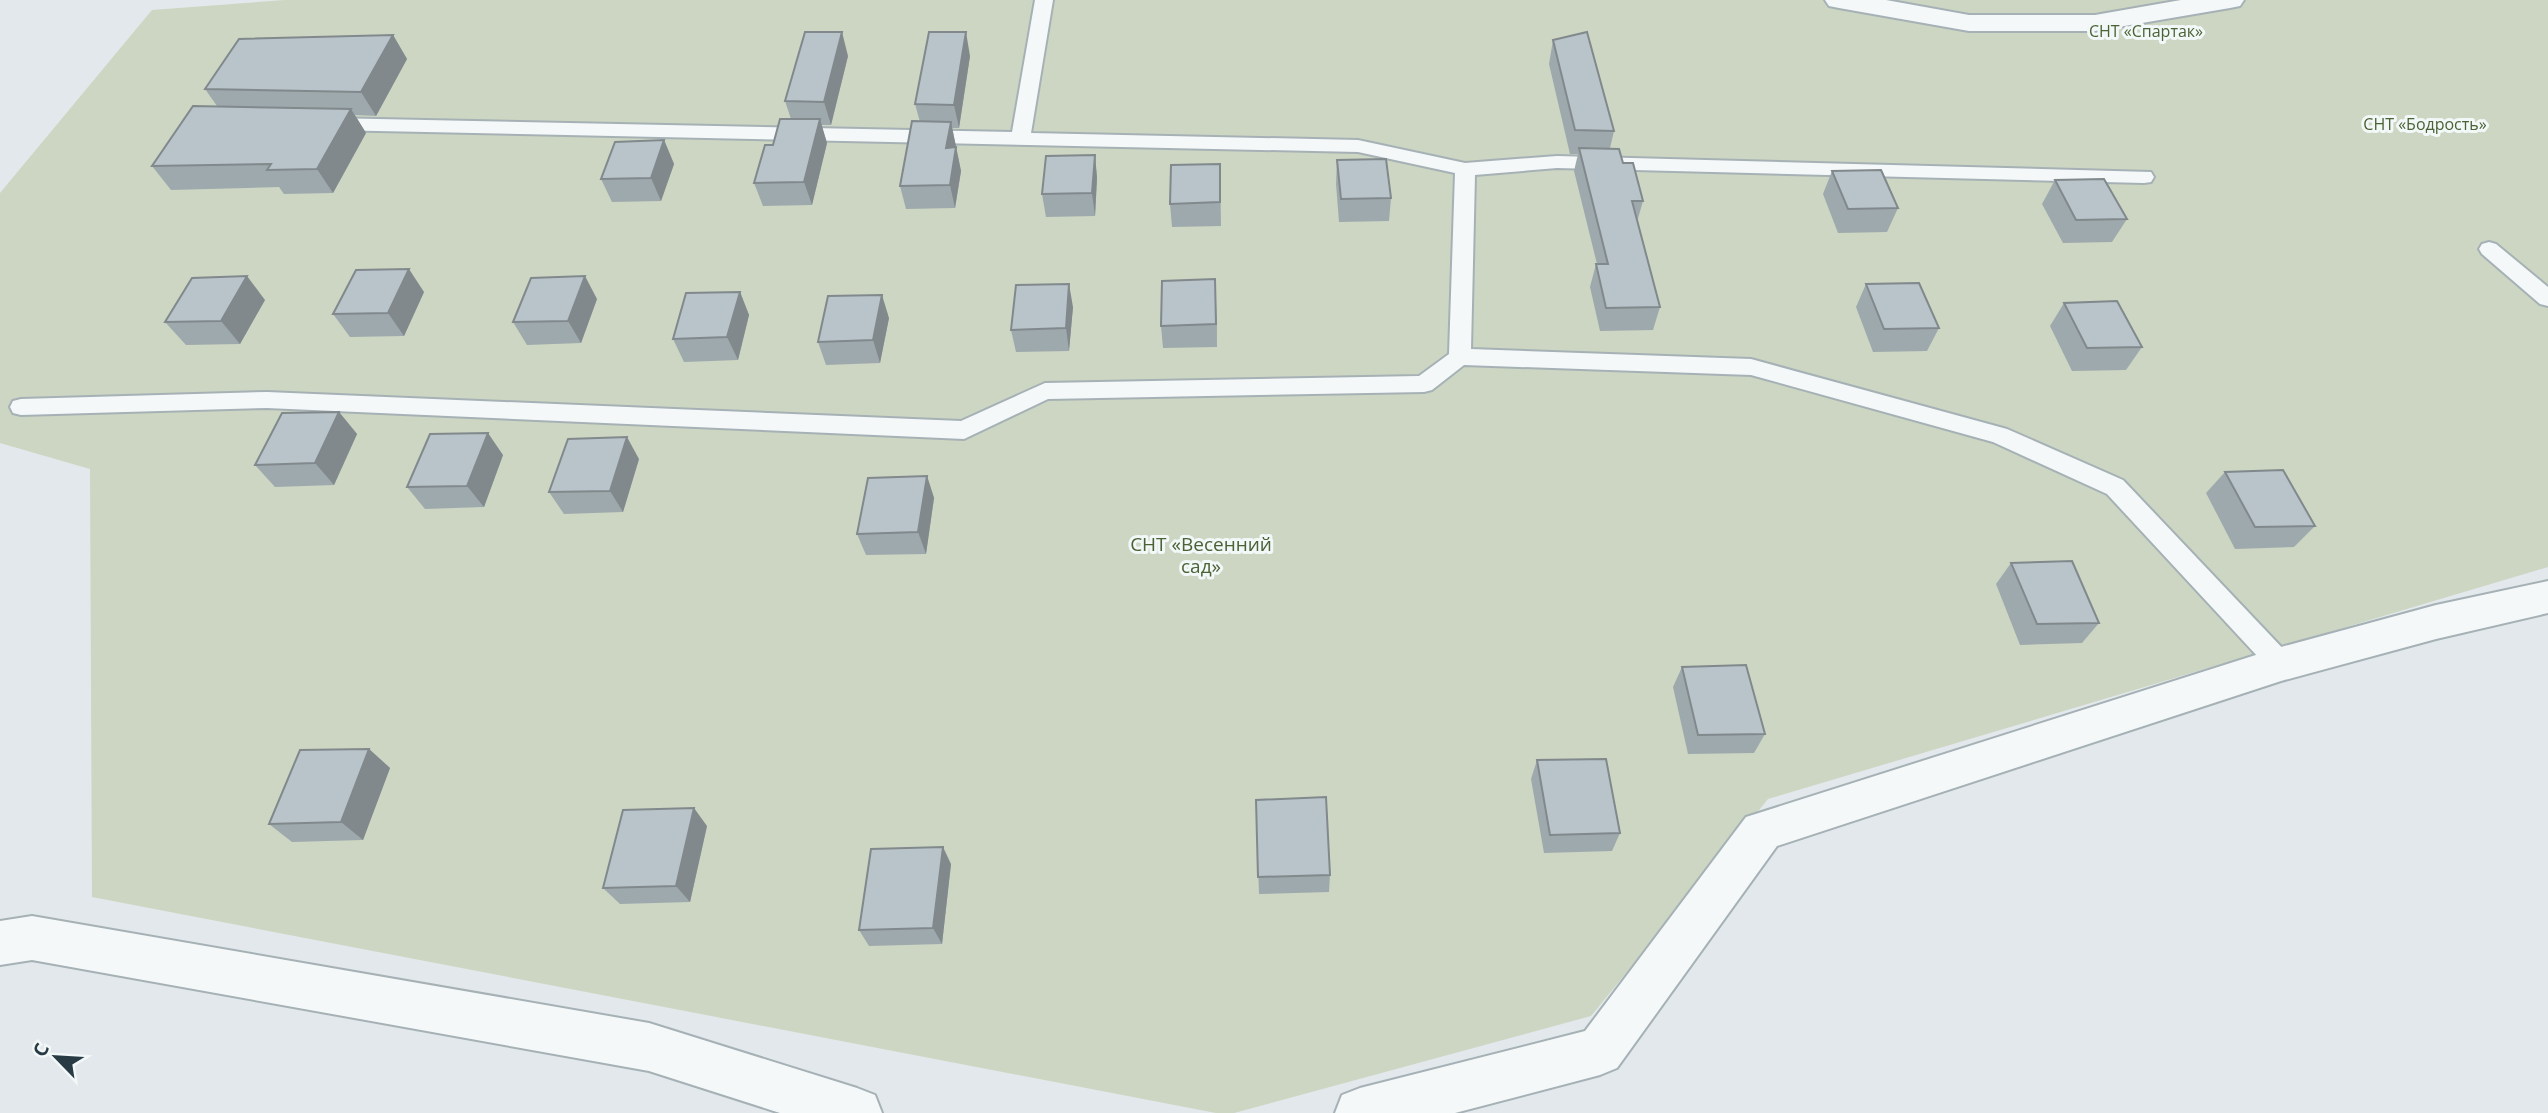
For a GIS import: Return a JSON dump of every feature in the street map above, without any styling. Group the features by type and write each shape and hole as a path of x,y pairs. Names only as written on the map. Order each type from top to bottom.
{"street":[{"path":"1839,0 1969,23 2095,23 2179,4 2230,0"},
{"path":"1360,1113 1600,1051 1762,831 2281,664 2436,622 2548,597"},
{"path":"0,943 32,938 649,1047 857,1113"}],"lane":[{"path":"1020,139 1044,0"},
{"path":"304,123 1357,146 1465,169 1557,162 2144,177"},
{"path":"1460,357 1465,169"},
{"path":"2489,248 2548,299"},
{"path":"21,407 267,400 964,430 1045,391 1424,384 1460,357 1751,367 1998,435 2115,487 2281,664"}],"green space":[{"name":"СНТ «Весенний сад»","path":"285,0 2548,0 2548,567 1768,799 1591,1016 1234,1113 1216,1113 92,897 90,469 0,443 0,193 152,10"}],"building":[{"path":"805,32 842,32 824,102 785,101"},
{"path":"929,32 966,32 954,105 915,104"},
{"path":"1587,32 1614,131 1575,130 1553,40"},
{"path":"393,35 361,92 205,89 239,39"},
{"path":"193,106 351,109 317,169 267,170 271,164 152,166"},
{"path":"780,119 820,119 804,182 754,183 765,145 773,145"},
{"path":"912,121 951,122 946,148 956,147 950,185 900,186"},
{"path":"664,140 651,178 601,179 615,142"},
{"path":"1579,148 1619,149 1623,163 1633,163 1643,201 1632,201 1660,307 1606,308 1596,264 1608,264"},
{"path":"1095,155 1092,193 1042,194 1046,156"},
{"path":"1386,159 1391,198 1341,199 1337,160"},
{"path":"1220,164 1220,202 1170,204 1171,165"},
{"path":"1881,170 1898,208 1848,209 1832,171"},
{"path":"2104,179 2127,219 2076,220 2055,180"},
{"path":"409,269 388,313 333,314 356,270"},
{"path":"247,276 221,321 165,322 192,278"},
{"path":"585,276 568,321 513,322 531,278"},
{"path":"1215,279 1216,324 1161,326 1162,281"},
{"path":"1919,283 1939,328 1884,329 1866,284"},
{"path":"1069,284 1066,328 1011,330 1016,285"},
{"path":"740,292 727,337 673,339 686,293"},
{"path":"882,295 873,340 818,342 828,296"},
{"path":"2117,301 2142,347 2087,348 2064,303"},
{"path":"339,412 315,463 255,465 282,413"},
{"path":"488,433 467,486 407,487 430,434"},
{"path":"627,437 610,491 549,492 568,439"},
{"path":"2283,470 2315,526 2255,527 2225,472"},
{"path":"927,476 918,532 857,534 868,478"},
{"path":"2072,561 2099,623 2037,624 2011,563"},
{"path":"1746,665 1765,734 1698,735 1682,667"},
{"path":"369,749 341,822 269,824 300,750"},
{"path":"1606,759 1620,833 1550,835 1537,760"},
{"path":"1326,797 1330,875 1258,877 1256,800"},
{"path":"694,808 676,886 603,888 623,810"},
{"path":"943,847 933,928 859,930 871,849"}],"park label":[{"name":"СНТ «Спартак»","path":"2146,31"},
{"name":"СНТ «Бодрость»","path":"2425,124"}]}
